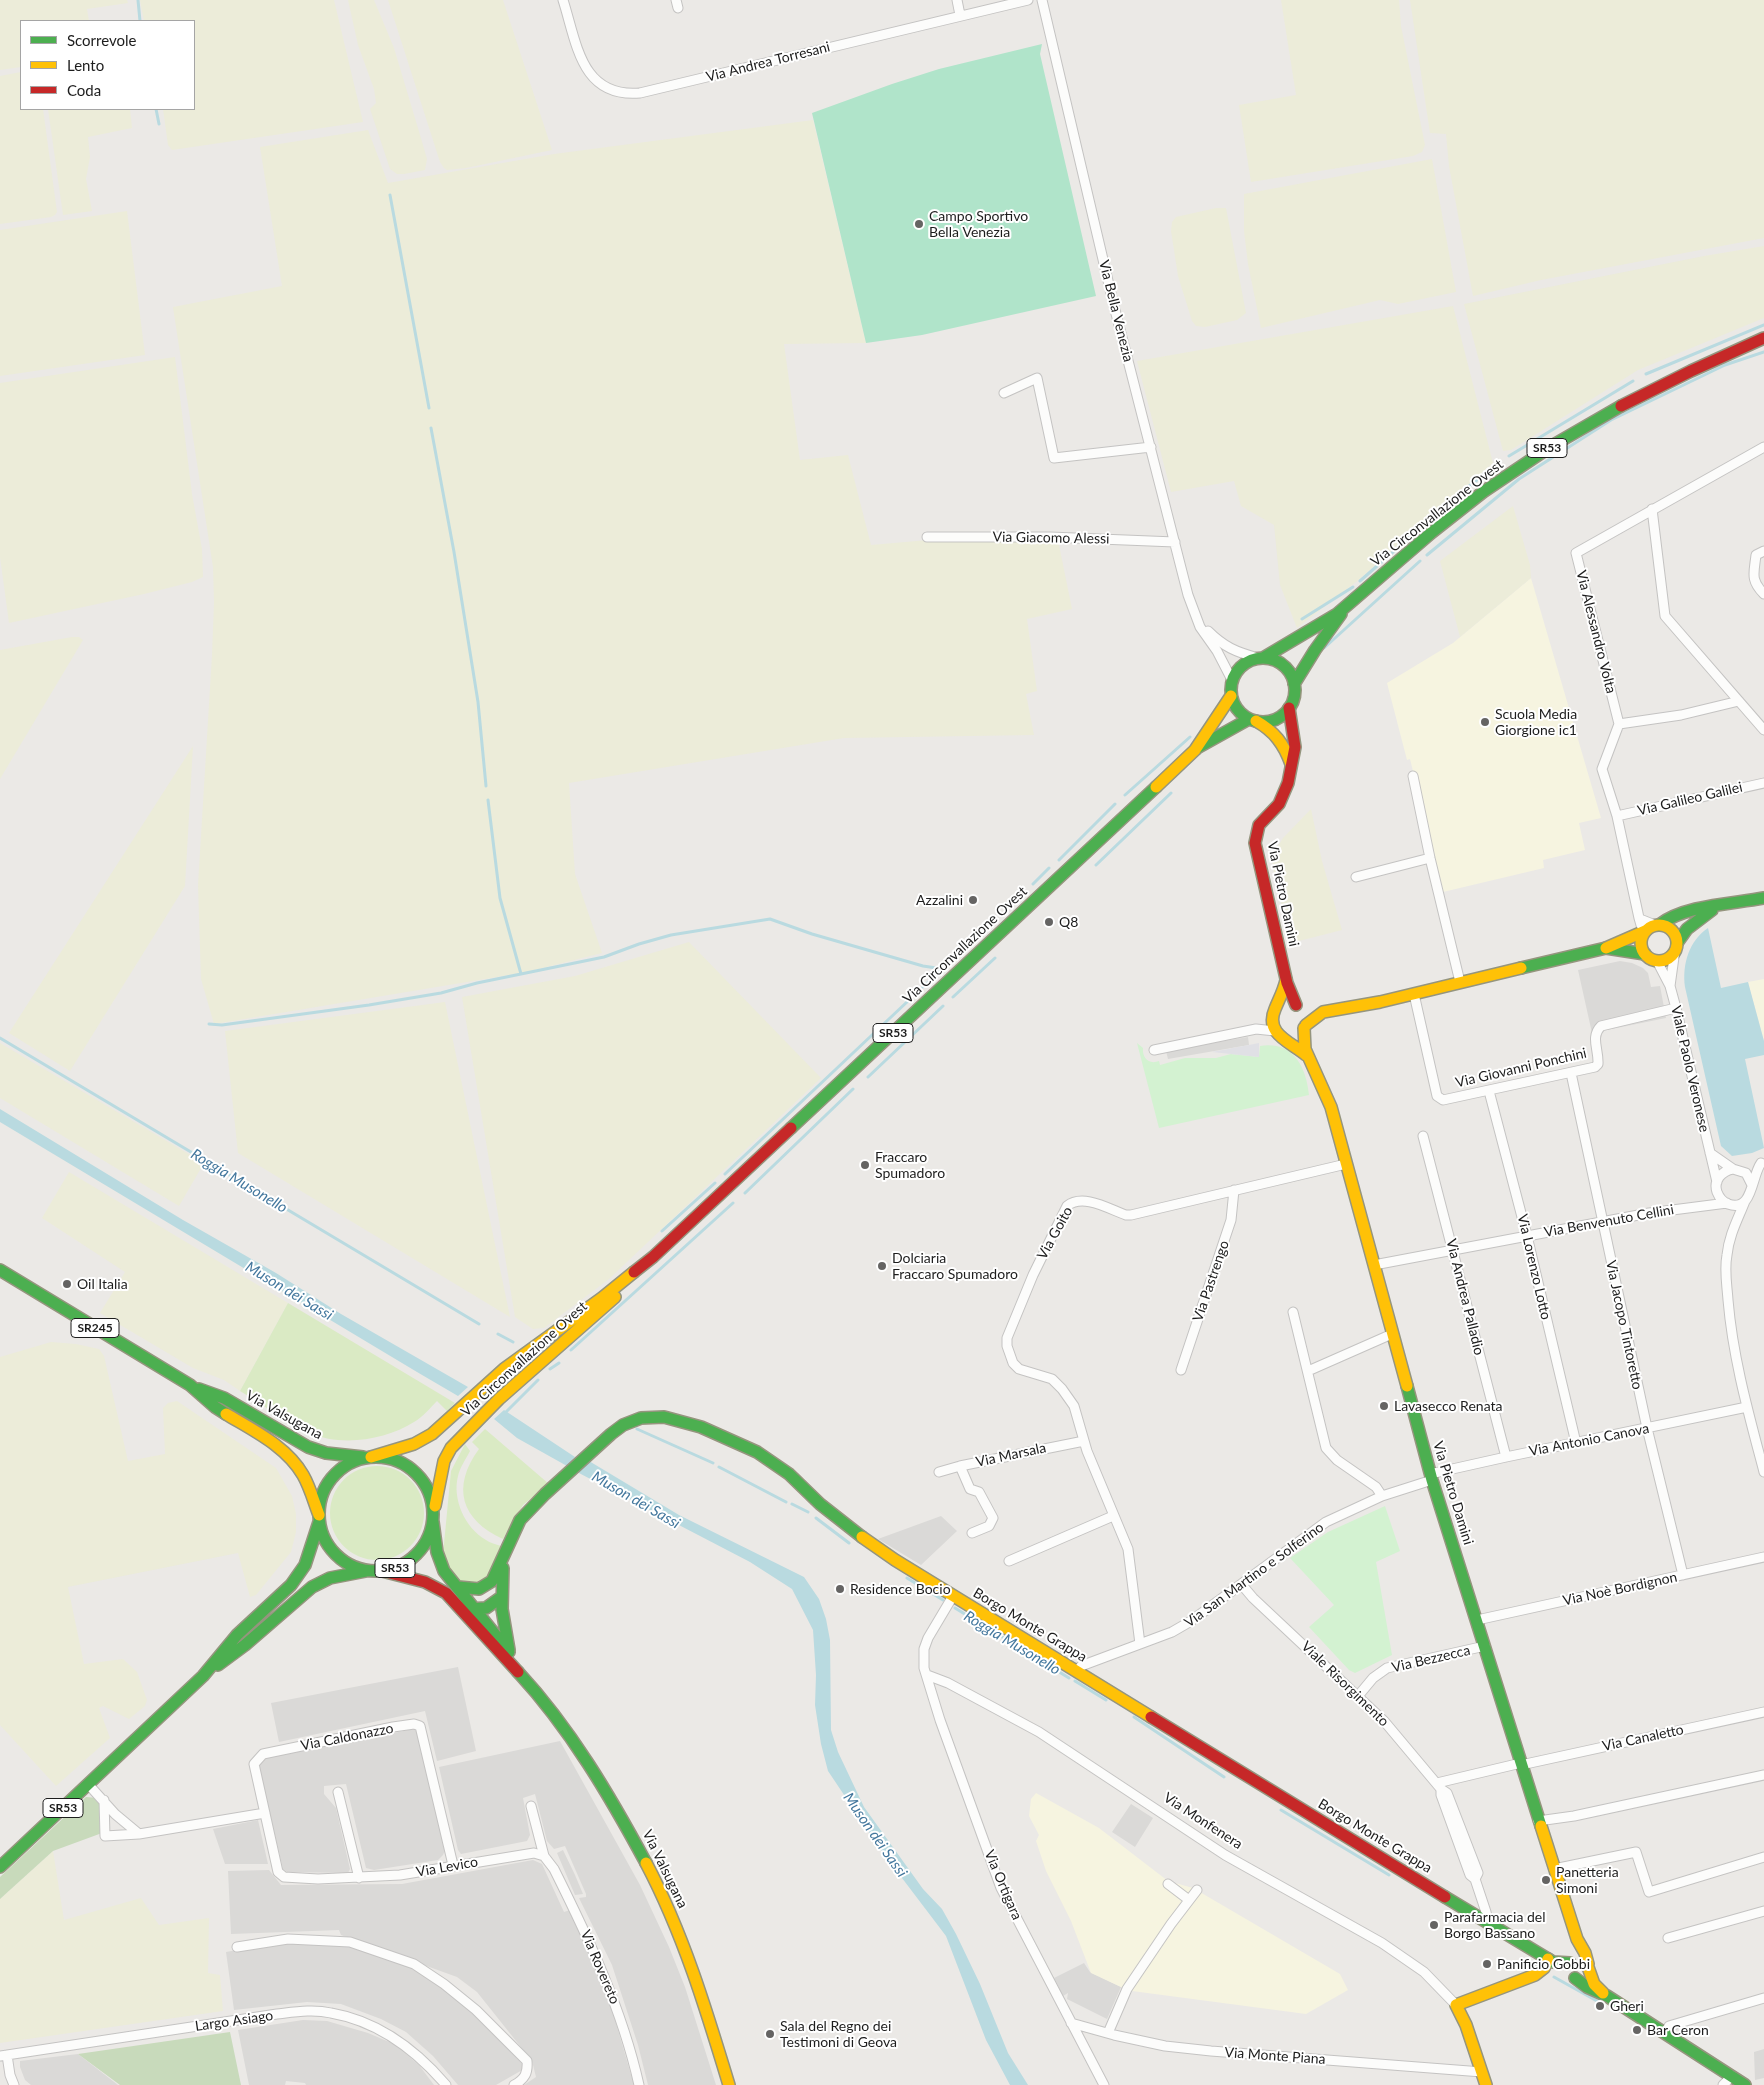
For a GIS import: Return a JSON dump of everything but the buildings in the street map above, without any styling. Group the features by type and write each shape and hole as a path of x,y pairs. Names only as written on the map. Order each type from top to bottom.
{"main road":[{"name":"Via Circonvallazione Ovest","path":"1232,680 1242,666 1250,660 1261,658 1346,607 1481,493 1548,447 1634,398 1764,338"},
{"name":"Via Circonvallazione Ovest","path":"1194,750 1252,720 1271,721 1278,718 1289,708 1294,696 1294,684 1315,650 1346,607"},
{"path":"1261,658 1274,660 1283,665 1290,674 1294,684"},
{"path":"1232,680 1231,696 1240,713 1274,732 1281,740 1291,764"},
{"name":"Via Circonvallazione Ovest","path":"203,1676 245,1646 312,1587 330,1578 368,1571 382,1571 401,1566 418,1554 429,1536 444,1461 451,1448 475,1422 498,1399 600,1311 646,1264 1134,809 1194,750 1231,696"},
{"name":"Via Pietro Damini","path":"1289,708 1295,747 1288,783 1282,799 1259,825 1255,843 1286,980 1297,1006"},
{"path":"1279,1034 1296,1037 1316,1016 1325,1012 1414,994 1606,948 1675,915 1764,898"},
{"path":"1606,948 1645,954 1657,961 1669,957 1687,929 1716,908"},
{"path":"1651,928 1669,928 1673,932 1676,947"},
{"path":"1645,954 1641,945 1651,928"},
{"path":"1286,980 1285,989 1273,1014 1279,1034 1306,1055"},
{"path":"1273,1014 1287,1004 1325,1012"},
{"path":"1297,1006 1305,1015 1303,1042 1306,1055"},
{"name":"Via Pietro Damini","path":"1306,1055 1328,1096 1431,1477 1538,1821 1576,1939 1583,1949 1588,1965"},
{"name":"Via Circonvallazione Ovest","path":"0,1866 203,1676 237,1635 291,1585 305,1565 319,1518 322,1495 332,1478 348,1465 396,1448 414,1444 432,1434 517,1359 646,1264"},
{"name":"Via Valsugana","path":"0,1270 190,1386 214,1407 269,1440 288,1456 303,1475 319,1518"},
{"name":"Via Valsugana","path":"190,1386 224,1398 308,1447 326,1453 369,1458"},
{"name":"Borgo Monte Grappa","path":"504,1556 507,1545 520,1520 568,1473 623,1425 642,1418 664,1417 701,1427 736,1442 772,1462 853,1531 895,1560 1548,1959 1556,1963 1570,1962 1579,1958 1588,1965 1594,1984 1607,1996"},
{"path":"369,1458 395,1460 416,1473 429,1493 433,1519"},
{"name":"Via Circonvallazione Ovest","path":"319,1518 323,1536 330,1549 354,1567 368,1571"},
{"name":"Via Valsugana","path":"433,1519 441,1565 510,1654 597,1777 658,1884 691,1966 729,2085"},
{"path":"458,1587 479,1589 487,1585 494,1578 504,1556"},
{"path":"504,1556 500,1598 510,1654"},
{"name":"Via Valsugana","path":"382,1571 435,1586 453,1600 532,1687"},
{"path":"435,1586 452,1592 468,1609 487,1608 500,1598"},
{"path":"1576,1939 1576,1950 1568,1970 1574,1977 1584,1976 1588,1973 1588,1965"},
{"path":"1456,2005 1535,1975 1544,1968 1548,1959"},
{"name":"Borgo Monte Grappa","path":"1548,1959 1559,1970 1574,1977 1587,1987 1607,1996 1665,2033 1728,2081 1745,2085"},
{"name":"Via Monfenera","path":"1456,2005 1466,2025 1486,2085"}],"street":[{"name":"Via Andrea Torresani","path":"563,0 585,68 599,85 618,94 640,94 1028,0"},
{"path":"956,0 960,15"},
{"name":"Via Bella Venezia","path":"1042,0 1112,295 1197,621 1206,638 1218,651 1232,680"},
{"path":"1004,393 1037,378 1054,458 1151,447"},
{"name":"Via Alessandro Volta","path":"1619,724 1576,553 1764,447"},
{"path":"1652,509 1666,616 1764,730"},
{"name":"Via Giacomo Alessi","path":"927,537 1050,537 1175,542"},
{"path":"1764,551 1756,555 1754,572 1755,585 1764,594"},
{"path":"1197,621 1221,644 1230,649 1261,658"},
{"path":"1651,928 1640,919 1616,816 1602,769 1619,724 1681,715 1739,701"},
{"path":"1413,776 1430,858 1460,982"},
{"name":"Via Galileo Galilei","path":"1616,816 1764,783"},
{"path":"1356,877 1430,858"},
{"path":"1670,986 1676,947"},
{"path":"1657,961 1670,986"},
{"name":"Viale Paolo Veronese","path":"1670,986 1717,1182"},
{"name":"Via Giovanni Ponchini","path":"1414,994 1437,1096 1443,1100 1571,1074 1595,1067 1598,1064 1596,1031 1601,1026 1676,1008"},
{"path":"1256,1029 1273,1014"},
{"path":"1154,1050 1256,1029 1279,1034"},
{"name":"Via Jacopo Tintoretto","path":"1571,1074 1647,1428 1683,1575"},
{"name":"Via Lorenzo Lotto","path":"1489,1091 1527,1236 1576,1443"},
{"name":"Via Andrea Palladio","path":"1423,1136 1506,1457"},
{"path":"1710,1152 1749,1176 1752,1185"},
{"path":"1745,1201 1737,1204 1728,1203 1718,1195 1717,1182 1721,1175 1762,1162"},
{"path":"1762,1162 1755,1172 1751,1194 1745,1201 1734,1226 1727,1254 1726,1269 1732,1341 1764,1472"},
{"name":"Via Goito","path":"1084,1441 1077,1414 1070,1399 1052,1379 1019,1369 1013,1363 1007,1346 1007,1338 1033,1275 1066,1206 1075,1201 1085,1200 1126,1215 1131,1215 1346,1164"},
{"name":"Via Pastrengo","path":"1180,1370 1231,1220 1234,1190"},
{"path":"1728,1203 1734,1226"},
{"name":"Via Benvenuto Cellini","path":"1374,1265 1676,1209 1728,1203"},
{"path":"1293,1312 1326,1448 1338,1460 1376,1487 1382,1496"},
{"path":"1308,1371 1392,1334"},
{"name":"Via Antonio Canova","path":"1431,1477 1506,1457 1747,1407"},
{"path":"1084,1441 1128,1549 1140,1644"},
{"name":"Via Marsala","path":"939,1472 1084,1441"},
{"path":"960,1466 970,1489 979,1492 993,1518 989,1526 972,1534"},
{"name":"Via San Martino e Solferino","path":"1077,1671 1082,1666 1179,1628 1242,1585 1314,1530 1382,1496 1431,1477"},
{"path":"1009,1561 1113,1516"},
{"name":"Via Noè Bordignon","path":"1477,1620 1764,1557"},
{"name":"Viale Risorgimento","path":"1242,1585 1253,1598 1384,1721 1439,1786 1470,1875 1475,1878 1487,1916 1484,1920"},
{"path":"927,1675 924,1658 926,1643 953,1596"},
{"name":"Via Bezzecca","path":"1358,1696 1373,1678 1387,1668 1485,1646"},
{"name":"Via Monfenera","path":"927,1675 948,1683 1039,1732 1226,1855 1382,1943 1424,1972 1456,2005"},
{"name":"Via Ortigara","path":"927,1675 940,1720 1001,1888 1104,2085"},
{"name":"Via Canaletto","path":"1439,1786 1521,1764 1764,1712"},
{"name":"Via Caldonazzo","path":"284,1877 278,1872 254,1764 263,1754 414,1724 420,1726 423,1732 453,1865"},
{"path":"1538,1821 1574,1816 1764,1775"},
{"path":"88,1784 115,1814 139,1834"},
{"path":"338,1792 359,1878"},
{"path":"104,1800 106,1836 139,1834 265,1813"},
{"name":"Via Rovereto","path":"531,1806 544,1856 554,1869 603,1972 623,2025 639,2085"},
{"path":"1554,1869 1636,1852 1649,1892 1764,1858"},
{"name":"Via Levico","path":"284,1877 359,1878 400,1875 534,1853 544,1856"},
{"path":"1168,1884 1189,1900"},
{"path":"1108,2033 1127,1989 1171,1924 1197,1890"},
{"path":"1668,1938 1764,1911"},
{"path":"237,1947 288,1939 350,1942 414,1964 444,1984 476,2010 527,2061 528,2071 521,2081 514,2085"},
{"path":"1665,2033 1668,2026 1764,1998"},
{"name":"Largo Asiago","path":"3,2055 307,2011 331,2013 355,2020 393,2037 414,2051 446,2085"},
{"name":"Via Monte Piana","path":"1071,2023 1165,2046 1482,2072"},
{"path":"3,2055 14,2085"}],"shaded area":[{"name":"Scuola Media Giorgione ic1","path":"1531,578 1601,818 1579,823 1585,850 1543,860 1544,868 1443,892 1410,759 1407,760 1387,683 1453,643"},
{"path":"1620,961 1632,963 1643,968 1648,973 1651,987 1660,986 1666,1018 1592,1033 1578,970"},
{"path":"1764,979 1764,1041 1748,982"},
{"path":"1248,1037 1249,1045 1168,1059 1166,1051"},
{"path":"1259,1043 1259,1057 1212,1052 1249,1045"},
{"path":"941,1516 957,1531 921,1565 878,1539"},
{"path":"458,1667 476,1751 437,1761 425,1711 279,1742 271,1703"},
{"path":"414,1729 418,1733 446,1848 443,1855 438,1860 374,1870 366,1868 346,1784 324,1786 324,1794 336,1808 350,1869 348,1873 287,1872 283,1869 258,1763 262,1759"},
{"path":"560,1741 640,1885 669,1947 685,1987 716,2085 648,2085 638,2045 612,1965 579,1898 586,1897 586,1894 565,1846 554,1849 547,1841 535,1794 523,1798 530,1835 527,1841 461,1854 458,1850 439,1767"},
{"path":"1036,1793 1099,1828 1168,1881 1193,1888 1340,1974 1348,1990 1306,2014 1132,1991 1091,1973 1071,1921 1046,1871 1036,1841 1039,1835 1029,1816 1031,1799"},
{"path":"1131,1804 1153,1818 1135,1847 1112,1832"},
{"path":"258,1820 268,1864 225,1864 213,1829"},
{"path":"563,1850 583,1894 575,1895 557,1853"},
{"path":"533,1860 542,1864 564,1912 570,1910 588,1950 611,2006 634,2085 524,2085 536,2077 532,2061 477,1992 457,1977 341,1935 339,1930 231,1934 228,1871 269,1870 281,1885 402,1884"},
{"path":"281,1942 350,1945 412,1967 443,1987 476,2014 522,2064 524,2069 496,2085 458,2085 433,2056 406,2032 381,2019 341,2004 307,2002 234,2010 226,1952"},
{"path":"1084,1963 1090,1972 1121,1987 1107,2019 1067,1999 1068,1993 1063,1996 1054,1978"},
{"path":"303,2020 327,2021 368,2033 394,2044 419,2065 434,2085 306,2085 305,2083 286,2081 285,2085 249,2085 238,2030"},
{"path":"1764,2049 1764,2078 1755,2080 1754,2052"},
{"path":"78,2054 118,2085 31,2085 25,2080 20,2067 20,2061"}],"green space":[{"path":"0,0 127,0 128,3 87,9 89,20 20,20 20,67 0,70"},
{"path":"140,0 334,0 363,122 172,150 168,145 163,110 195,110 195,20 144,20"},
{"path":"348,0 374,0 394,48 427,159 425,170 397,174 390,169 370,109 376,103 374,89 358,45"},
{"path":"388,0 503,0 552,150 466,168 447,170 444,168 440,162"},
{"path":"1281,0 1399,0 1401,26 1425,145 1422,152 1413,156 1251,182 1239,105 1296,95"},
{"path":"1410,0 1764,0 1764,238 1541,280 1473,296 1449,166 1446,134 1430,133"},
{"path":"1042,44 1040,54 1096,296 922,335 866,343 812,113 939,69"},
{"path":"20,72 20,110 43,110 57,212 51,217 0,224 0,76"},
{"path":"48,110 130,110 132,128 88,137 90,157 86,179 92,211 63,215"},
{"path":"813,120 866,343 784,344 800,460 848,455 871,545 928,540 1058,540 1072,609 1027,619 1037,691 1026,694 1034,735 844,738 569,783 575,874 602,953 527,972 214,1024 201,979 198,885 212,655 213,567 173,307 282,286 260,147 368,130 388,183 554,154"},
{"path":"1432,159 1456,292 1398,304 1380,300 1261,328 1248,264 1244,231 1244,194"},
{"path":"1216,208 1226,208 1246,313 1237,320 1205,327 1196,326 1192,321 1178,276 1171,231 1172,222 1176,217"},
{"path":"127,211 145,355 0,376 0,230"},
{"path":"1764,246 1764,318 1638,370 1511,450 1503,451 1464,304 1704,256"},
{"path":"1453,306 1493,463 1356,582 1297,628 1280,585 1274,525 1241,506 1234,481 1171,492 1137,361"},
{"path":"175,357 192,494 202,549 203,577 192,582 144,594 9,623 0,557 0,383"},
{"path":"1513,506 1530,565 1531,578 1460,637 1440,561"},
{"path":"79,637 83,640 0,779 0,650"},
{"path":"193,746 185,886 70,1071 9,1033"},
{"path":"1311,809 1322,861 1342,930 1291,943 1274,873 1272,856 1283,838"},
{"path":"689,942 821,1078 609,1279 544,1328 533,1329 515,1317 462,997 575,976"},
{"path":"445,1002 510,1317 238,1153 225,1031"},
{"path":"0,1043 204,1163 179,1206 0,1098"},
{"path":"1137,1043 1143,1048 1147,1060 1152,1062 1159,1061 1160,1065 1185,1058 1216,1058 1231,1054 1259,1057 1260,1046 1271,1045 1281,1047 1296,1058 1301,1065 1305,1074 1309,1095 1159,1128"},
{"path":"69,1172 288,1303 240,1391 224,1380 193,1368 100,1313 125,1272 42,1218"},
{"path":"288,1303 455,1403 447,1411 437,1401 420,1418 403,1428 363,1440 335,1440 322,1437 301,1429 283,1419 240,1391"},
{"path":"51,1342 76,1344 99,1349 104,1356 128,1461 165,1454 163,1408 168,1403 177,1401 276,1468 292,1496 296,1514 296,1532 291,1552 256,1595 250,1597 238,1553 68,1587 84,1664 123,1659 137,1672 147,1700 145,1706 129,1719 103,1706 99,1708 110,1738 56,1786 0,1725 0,1357"},
{"path":"485,1429 549,1484 523,1505 503,1539 478,1522 470,1512 465,1501 463,1489 470,1463 479,1449 472,1442"},
{"path":"465,1444 470,1451 458,1476 457,1485 457,1494 462,1512 466,1521 479,1535 501,1546 492,1574 480,1583 461,1582 447,1567 443,1554 451,1471"},
{"path":"377,1466 395,1469 410,1480 421,1495 424,1513 421,1531 410,1546 395,1557 377,1560 359,1557 344,1546 333,1531 330,1513 333,1495 344,1480 359,1469"},
{"path":"1385,1506 1400,1551 1376,1562 1392,1655 1355,1673 1349,1670 1309,1627 1334,1605 1290,1558 1328,1532"},
{"path":"86,1797 98,1798 103,1811 102,1833 53,1851 0,1899 0,1877"},
{"path":"53,1851 64,1920 141,1898 159,1925 209,1918 208,1973 220,1975 223,2011 0,2043 0,1899"},
{"path":"230,2032 241,2085 120,2085 78,2054"}],"water":[{"path":"1708,928 1721,988 1748,982 1764,1041 1764,1055 1745,1059 1764,1148 1752,1153 1732,1156 1721,1146 1685,987 1684,978 1688,954 1696,939"},
{"path":"0,1109 183,1220 276,1273 341,1314 468,1387 458,1396 417,1372 0,1122"},
{"path":"504,1410 575,1457 567,1466 517,1438 494,1419"},
{"path":"589,1461 679,1515 804,1577 819,1599 826,1619 830,1640 831,1730 838,1752 864,1807 923,1889 942,1909 980,1984 1008,2053 1028,2085 1010,2085 986,2040 946,1936 883,1853 828,1771 821,1744 815,1705 816,1675 813,1630 792,1589 750,1562 577,1472"}],"waterway":[{"path":"138,0 140,20"},
{"path":"156,110 159,124"},
{"path":"390,195 429,408"},
{"path":"1646,374 1764,325"},
{"path":"1427,555 1519,479 1611,420 1725,365 1764,352"},
{"path":"1509,456 1633,381"},
{"path":"431,428 454,552 478,702 486,786"},
{"path":"1360,581 1459,494 1500,462"},
{"path":"1324,648 1420,561"},
{"path":"1302,619 1353,587"},
{"path":"1125,795 1190,737"},
{"path":"1096,865 1171,793"},
{"path":"488,800 500,898 521,974"},
{"path":"1059,860 1115,804"},
{"path":"1033,884 1049,868"},
{"path":"209,1024 222,1025 441,993 477,983 604,957 671,935 770,919 812,934 923,966 943,969"},
{"path":"923,987 957,956"},
{"path":"953,997 995,958"},
{"path":"725,1174 908,1001"},
{"path":"868,1077 943,1006"},
{"name":"Roggia Musonello","path":"0,1038 479,1324"},
{"path":"745,1193 853,1089"},
{"path":"662,1231 715,1183"},
{"path":"571,1350 733,1203"},
{"name":"Roggia Musonello","path":"498,1334 513,1342"},
{"name":"Roggia Musonello","path":"550,1369 559,1363"},
{"path":"505,1413 538,1380"},
{"name":"Muson dei Sassi","path":"473,1402 485,1409"},
{"name":"Roggia Musonello","path":"637,1429 713,1463"},
{"name":"Roggia Musonello","path":"719,1467 786,1502"},
{"name":"Roggia Musonello","path":"792,1504 808,1512"},
{"name":"Roggia Musonello","path":"816,1518 849,1543"},
{"name":"Roggia Musonello","path":"907,1578 943,1600"},
{"name":"Roggia Musonello","path":"955,1608 1069,1678"},
{"name":"Roggia Musonello","path":"1075,1681 1106,1700"},
{"name":"Roggia Musonello","path":"1134,1717 1224,1777"},
{"name":"Roggia Musonello","path":"1281,1810 1389,1875"},
{"name":"Roggia Musonello","path":"1554,1977 1597,2001"}],"traffic: fast":[{"path":"1263,658 1337,614 1431,533 1483,492 1550,447 1621,406"},
{"path":"1294,684 1315,650 1341,614"},
{"path":"1263,658 1281,663 1286,667 1290,672 1295,690 1290,708 1286,713 1281,717 1263,722 1245,717 1240,713 1236,708 1231,690 1236,672 1240,667 1245,663 1263,658"},
{"path":"1197,748 1249,719"},
{"path":"791,1128 1156,787"},
{"path":"1659,925 1670,918 1695,909 1764,898"},
{"path":"1677,943 1687,929 1712,910"},
{"path":"1521,968 1606,948 1645,954"},
{"path":"0,1270 190,1385 226,1414"},
{"path":"1407,1386 1432,1480 1541,1826"},
{"path":"199,1389 224,1398 308,1447 326,1453 363,1457"},
{"path":"458,1587 479,1589 492,1581 520,1520 545,1494 611,1434 623,1425 641,1418 664,1417 701,1427 757,1452 789,1474 820,1504 862,1537"},
{"path":"376,1457 398,1461 416,1474 429,1492 433,1514 429,1536 416,1554 398,1567 376,1571 354,1567 336,1554 323,1536 319,1514 323,1492 336,1474 354,1461 376,1457"},
{"path":"0,1867 203,1676 237,1635 291,1585 305,1565 319,1522"},
{"path":"433,1522 437,1552 444,1571 509,1652"},
{"path":"503,1568 502,1609 509,1650"},
{"path":"218,1665 245,1645 312,1587 330,1578 366,1571"},
{"path":"469,1609 486,1608 500,1598"},
{"path":"518,1672 572,1739 618,1813 646,1863"},
{"path":"1445,1897 1553,1962 1570,1963"},
{"path":"1575,1978 1587,1987 1607,1996 1745,2085"}],"traffic: slow":[{"path":"1156,787 1195,750 1231,696"},
{"path":"1256,721 1278,739 1291,764"},
{"path":"1659,925 1666,926 1672,930 1676,936 1677,943 1676,950 1672,956 1666,960 1659,961 1652,960 1646,956 1642,950 1641,943 1642,936 1646,930 1652,926 1659,925"},
{"path":"1606,948 1645,931"},
{"path":"1306,1025 1323,1012 1380,1002 1521,968"},
{"path":"1286,980 1275,1009 1273,1025 1281,1036 1306,1055"},
{"path":"1304,1028 1305,1049 1331,1107 1407,1386"},
{"path":"371,1457 414,1444 432,1434 504,1369 602,1298 634,1272"},
{"path":"435,1506 444,1461 451,1448 499,1399 615,1297"},
{"path":"226,1414 269,1440 288,1456 303,1475 319,1515"},
{"path":"862,1537 895,1560 1151,1717"},
{"path":"1541,1826 1577,1939 1585,1953 1588,1964"},
{"path":"646,1863 682,1944 729,2085"},
{"path":"1486,2085 1466,2025 1456,2005 1535,1975 1544,1968 1548,1959"},
{"path":"1588,1967 1594,1984 1603,1993"}],"traffic: jam":[{"path":"1621,406 1691,371 1764,338"},
{"path":"1289,708 1295,747 1288,783 1279,804 1259,825 1255,843 1287,983 1296,1005"},
{"path":"634,1272 653,1257 791,1128"},
{"path":"382,1571 425,1582 446,1593 518,1672"},
{"path":"1151,1717 1445,1897"}],"place":[{"name":"Campo Sportivo Bella Venezia","path":"919,224"},
{"name":"Scuola Media Giorgione ic1","path":"1485,722"},
{"name":"Azzalini","path":"973,900"},
{"name":"Q8","path":"1049,922"},
{"name":"Fraccaro Spumadoro","path":"865,1165"},
{"name":"Dolciaria Fraccaro Spumadoro","path":"882,1266"},
{"name":"Oil Italia","path":"67,1284"},
{"name":"Lavasecco Renata","path":"1384,1406"},
{"name":"Residence Bocio","path":"840,1589"},
{"name":"Panetteria Simoni","path":"1546,1880"},
{"name":"Parafarmacia del Borgo Bassano","path":"1434,1925"},
{"name":"Panificio Gobbi","path":"1487,1964"},
{"name":"Gheri","path":"1600,2006"},
{"name":"Bar Ceron","path":"1637,2030"},
{"name":"Sala del Regno dei Testimoni di Geova","path":"770,2034"}]}
